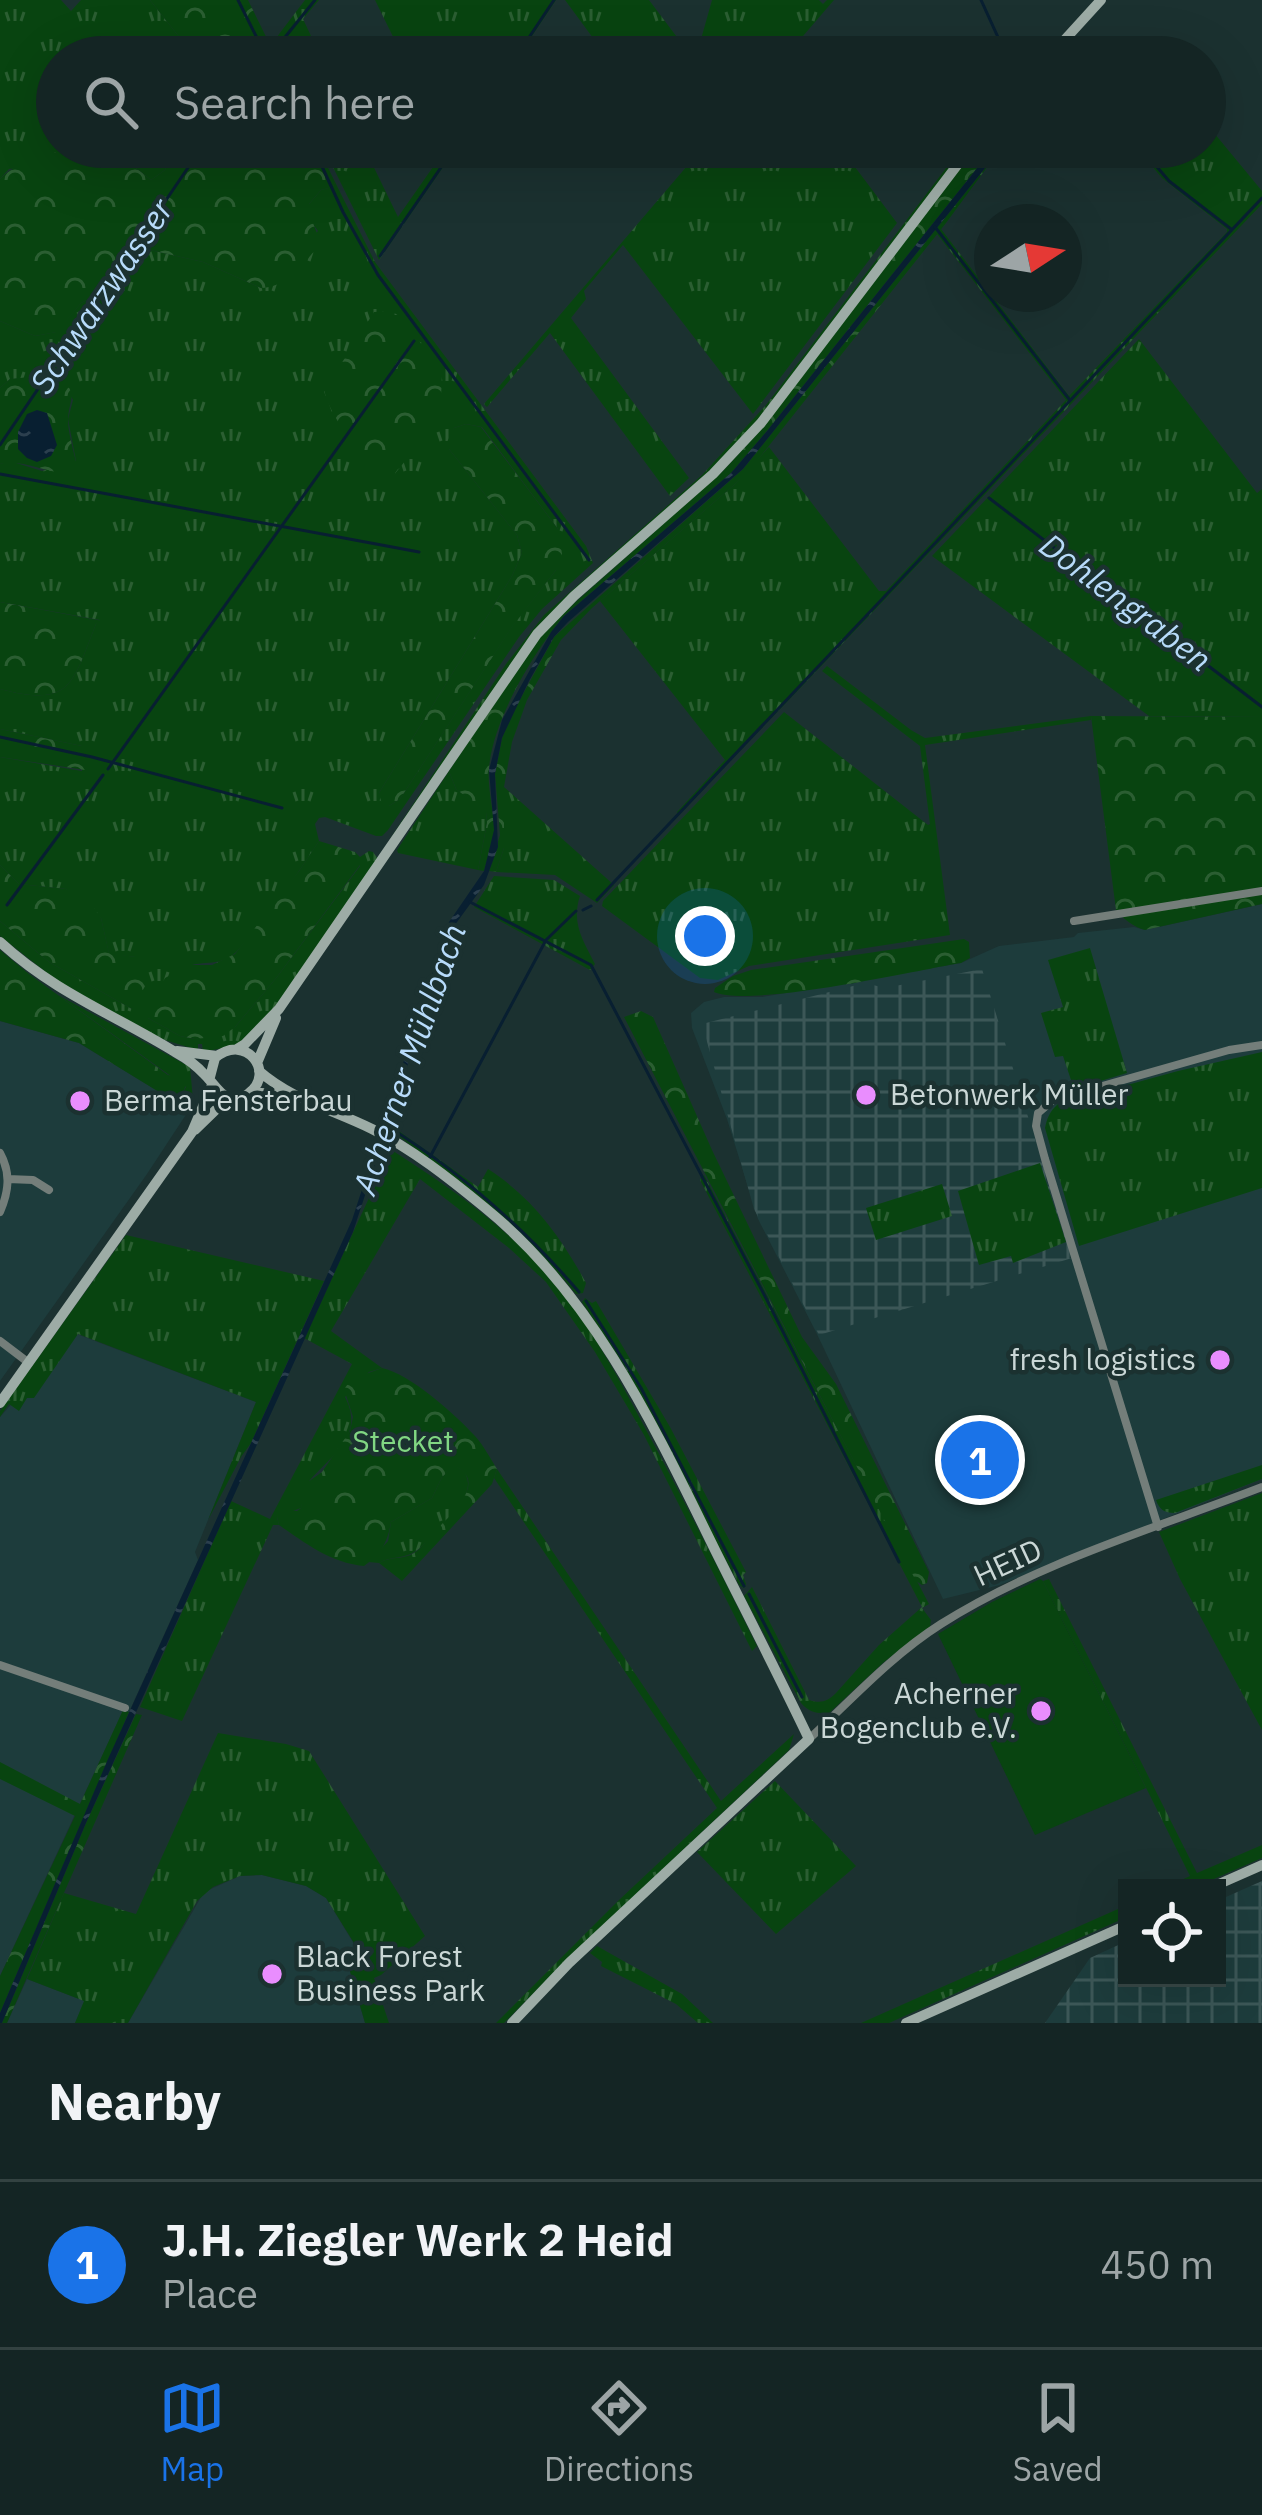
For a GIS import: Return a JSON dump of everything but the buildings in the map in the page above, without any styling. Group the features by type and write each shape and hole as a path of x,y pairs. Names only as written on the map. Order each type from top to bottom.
{"street":[{"path":"1068,36 1101,0"},
{"path":"237,1049 279,1009 537,634 713,474 761,423 955,168"},
{"path":"1074,921 1262,891"},
{"path":"0,942 66,992 174,1051 228,1098 240,1098 258,1082 258,1067 279,1009"},
{"path":"1158,1527 1036,1126 1038,1113 1054,1100 1228,1050 1262,1045"},
{"path":"192,1132 211,1081 211,1064 227,1050 248,1052 258,1067 296,1097 394,1142 447,1178 514,1234 551,1272 621,1370 809,1739 512,2023"},
{"path":"174,1051 217,1056"},
{"path":"251,1092 296,1097"},
{"path":"0,1403 192,1132 228,1098"},
{"path":"0,1153 8,1179 0,1212"},
{"path":"8,1179 32,1180 49,1190"},
{"path":"0,1341 29,1363"},
{"name":"HEID","path":"809,1739 937,1627 1042,1572 1262,1487"},
{"path":"0,1665 124,1708"},
{"path":"1226,1881 1262,1865"},
{"path":"906,2023 1118,1929"}],"shaded area":[{"path":"1262,904 1262,1479 1000,1585 943,1599 758,1219 692,1028 691,1013 704,1002 724,997 762,997 961,963 999,946 1078,933 1145,930"},
{"name":"Betonwerk Müller","path":"982,969 1072,1258 819,1335 754,1209 702,1024 865,983 885,988"},
{"path":"0,1021 79,1043 189,1110 0,1381"},
{"path":"74,1333 256,1402 195,1552 198,1560 0,1976 0,1417"},
{"path":"262,1875 306,1886 326,1898 359,1952 347,1961 365,2023 128,2023 204,1892 240,1876"},
{"path":"1262,1881 1262,2023 1045,2023 1090,1958 1118,1945 1118,1987 1226,1987 1226,1897"},
{"path":"27,1979 85,2001 75,2023 7,2023"}],"green space":[{"path":"0,0 61,0 71,11 81,0 150,0 178,36 36,36 36,167 9,169 0,179"},
{"path":"150,0 248,0 266,36 178,36"},
{"path":"305,0 319,0 303,19 311,36 278,36"},
{"path":"375,0 556,0 532,36 393,36"},
{"path":"565,0 649,0 676,36 592,36"},
{"path":"712,0 819,0 823,4 834,0 803,36 702,36"},
{"path":"1226,147 1262,191 1262,204 679,815 725,760 600,601 734,485 769,447 879,591 886,591 1066,400 998,312 1005,312 1069,396 1227,229 1154,168 1226,168"},
{"path":"36,159 36,168 135,168 151,180 165,170 328,168 333,187 321,190 309,204 320,244 287,279 261,288 203,262 150,250 136,254 109,289 81,303 57,332 35,336 0,321 0,179"},
{"path":"136,168 166,168 151,180"},
{"path":"333,168 374,168 398,217 432,168 443,168 379,260"},
{"path":"685,168 856,168 897,223 753,414 623,245 584,291 586,299 571,318 689,478 670,496 550,333 487,407 484,404"},
{"path":"950,168 735,448 581,585 390,839 544,615 702,475 766,405"},
{"path":"960,168 977,168 731,473 564,616 540,649 516,688 492,749 489,776 494,834 484,871 478,870 486,812 456,789 449,771 552,623 723,471 766,424"},
{"path":"987,168 752,467 561,640 527,700 512,742 504,787 504,848 496,872 489,871 500,835 495,774 502,738 554,637 743,469"},
{"path":"335,182 375,262 586,546 593,563 519,637 382,836 319,818 315,824 319,841 239,949 226,959 187,967 161,988 148,1018 180,1036 195,1039 235,1027 360,866 360,857 369,851 378,859 289,989 252,1034 237,1044 203,1051 202,1044 198,1050 158,1038 56,980 0,936 0,921 49,962 132,1009 135,957 109,954 101,918 66,889 19,884 0,865 0,757 82,771 82,746 0,729 0,689 56,693 74,676 100,620 0,602 0,464 10,461 42,471 76,461 68,419 73,400 60,377 10,379 0,388 0,321 35,336 56,332 81,303 109,289 136,254 150,250 203,262 261,288 318,231 309,219 309,204 321,190","holes":["482,427 558,529 556,570 513,625 400,799 389,806 379,793 522,553 517,535 449,449 454,428"]},
{"path":"941,229 974,272 974,282 937,234"},
{"path":"391,311 404,319 442,374 435,424 389,481 349,437 324,391 374,312"},
{"path":"1139,339 1257,493 1262,489 1262,717 1149,716 932,556"},
{"path":"60,377 71,394 68,422 76,462 63,473 0,464 0,388 10,379"},
{"path":"481,427 558,529 562,554 556,570 512,627 400,799 382,805 379,793 522,553 517,535 449,449 454,428"},
{"path":"0,602 103,621 96,624 74,676 56,693 0,689"},
{"path":"827,666 925,738 1091,716 1091,720 925,745 950,935 749,966 718,980 700,978 602,906 603,901 784,712 930,824 920,746 822,671"},
{"path":"1091,716 1262,717 1262,904 1145,930 1116,910"},
{"path":"0,729 82,746 87,751 85,770 0,757"},
{"path":"449,771 456,789 486,811 478,870 397,850"},
{"path":"504,787 614,885 597,903 555,875 496,872 504,848"},
{"path":"319,841 355,852 360,865 235,1027 223,1036 195,1039 148,1018 148,1007 165,978 189,965 212,965 235,954"},
{"path":"0,865 19,884 66,889 88,900 101,918 109,953 135,957 146,966 148,981 132,1009 49,962 0,921"},
{"path":"494,876 554,880 580,896 578,923 595,964 590,970 474,907"},
{"path":"964,939 969,942 970,958 961,963 796,992 733,996 714,992 733,976 751,970"},
{"path":"1090,948 1127,1073 1074,1089 1063,1056 1055,1057 1041,1013 1063,1007 1048,960"},
{"path":"0,950 168,1075 184,1078 183,1092 172,1100 79,1043 0,1021"},
{"path":"58,995 190,1067 193,1100 189,1110 172,1100 186,1087"},
{"path":"641,1011 653,1017 802,1337 836,1384 929,1572 927,1583 916,1581 624,1017"},
{"path":"1262,1052 1262,1188 1079,1246 1045,1128 1055,1107"},
{"path":"393,1127 478,1187 488,1169 519,1193 566,1250 586,1283 583,1293 576,1294 511,1226 392,1131"},
{"path":"387,1147 510,1236 574,1308 611,1366 687,1508 757,1646 752,1651 644,1435 546,1282 420,1179 331,1331 382,1368 369,1372 345,1397 351,1422 344,1443 310,1480 301,1508 277,1517 279,1525 273,1525 182,1721 140,1707 231,1501 270,1519 352,1364 304,1338 369,1198"},
{"path":"1040,1163 1066,1242 1013,1263 1011,1256 979,1265 958,1191"},
{"path":"704,1175 929,1604 922,1608 931,1620 930,1627 829,1713 813,1712 801,1703 744,1596 752,1587 809,1700 817,1702 833,1696 922,1607 700,1180"},
{"path":"942,1184 952,1216 876,1240 866,1208"},
{"path":"126,1235 324,1281 251,1443 208,1520 256,1402 78,1334 34,1398 27,1398 19,1411 9,1404 0,1417 0,1411"},
{"path":"585,1298 596,1301 670,1427 746,1572 744,1588 625,1367 582,1302"},
{"name":"Stecket","path":"382,1368 406,1378 444,1406 478,1440 497,1469 492,1484 402,1581 379,1563 414,1553 463,1499 468,1481 454,1466 442,1477 432,1498 391,1522 383,1547 364,1566 319,1551 279,1525 277,1517 284,1510 301,1508 308,1482 322,1472 350,1431 353,1417 344,1389 352,1379"},
{"path":"454,1465 465,1472 468,1488 445,1523 412,1554 369,1562 388,1541 391,1522 432,1498"},
{"path":"1262,1465 1262,1479 1175,1513 1163,1510 1156,1500"},
{"path":"497,1469 721,1801 794,1734 789,1750 504,2023 496,2023 717,1808 494,1478"},
{"path":"1262,1493 1262,1730 1159,1532"},
{"name":"Acherner Bogenclub e.V.","path":"1040,1579 1146,1788 1035,1835 938,1634"},
{"path":"1049,1579 1197,1873 1262,1845 1262,1858 1214,1879 1184,1879 1190,1876 1043,1581"},
{"path":"123,1710 129,1712 0,2013 0,1976 75,1816 0,1779 0,1762 80,1804"},
{"path":"136,1714 142,1715 7,2023 2,2023 86,1823"},
{"path":"218,1733 309,1751 425,1936 374,1978 389,2023 365,2023 347,1961 359,1951 326,1898 306,1886 262,1875 240,1876 213,1887 197,1901 128,2023 75,2023 84,2001 27,1979 64,1893 136,1914"},
{"path":"775,1781 856,1866 776,1934 697,1852"},
{"path":"1118,1909 1118,1921 889,2023 861,2023"},
{"path":"597,1946 682,1994 713,2023 698,2023 676,2004 601,1966 590,1953"}],"water":[{"name":"Acherner Mühlbach","path":"977,168 985,168 743,469 568,622 529,681 502,738 495,774 498,847 484,885 452,929 353,1232 0,2023 0,2013 108,1759 352,1220 449,922 484,871 494,830 489,770 502,720 564,616 731,473"},
{"path":"47,413 57,445 51,456 37,462 18,449 18,432 27,414"}],"waterway":[{"path":"238,0 256,36"},
{"name":"Schwarzwasser","path":"286,36 315,0"},
{"path":"530,36 554,0"},
{"path":"981,0 997,36"},
{"name":"Schwarzwasser","path":"0,445 188,168"},
{"path":"323,168 378,275 589,560"},
{"path":"380,256 441,168"},
{"path":"1158,168 1231,229"},
{"path":"597,900 1262,198"},
{"path":"935,227 1069,399"},
{"path":"108,769 414,341"},
{"path":"0,474 419,552"},
{"name":"Dohlengraben","path":"989,498 1262,707"},
{"name":"Schwarzwasser","path":"0,737 282,808"},
{"path":"7,905 103,775"},
{"path":"470,902 591,965 899,1562"},
{"path":"583,910 591,906"},
{"path":"430,1157 546,940 576,911"},
{"name":"Acherner Mühlbach","path":"387,1126 489,1202 579,1292"},
{"path":"586,1301 641,1388 744,1586"},
{"path":"749,1594 802,1697"}],"place":[{"name":"Betonwerk Müller","path":"866,1095"},
{"name":"Berma Fensterbau","path":"80,1101"},
{"name":"fresh logistics","path":"1220,1360"},
{"name":"J.H. Ziegler Werk 2 Heid","path":"980,1460"},
{"name":"Acherner Bogenclub e.V.","path":"1041,1711"},
{"name":"Black Forest Business Park","path":"272,1974"}]}
